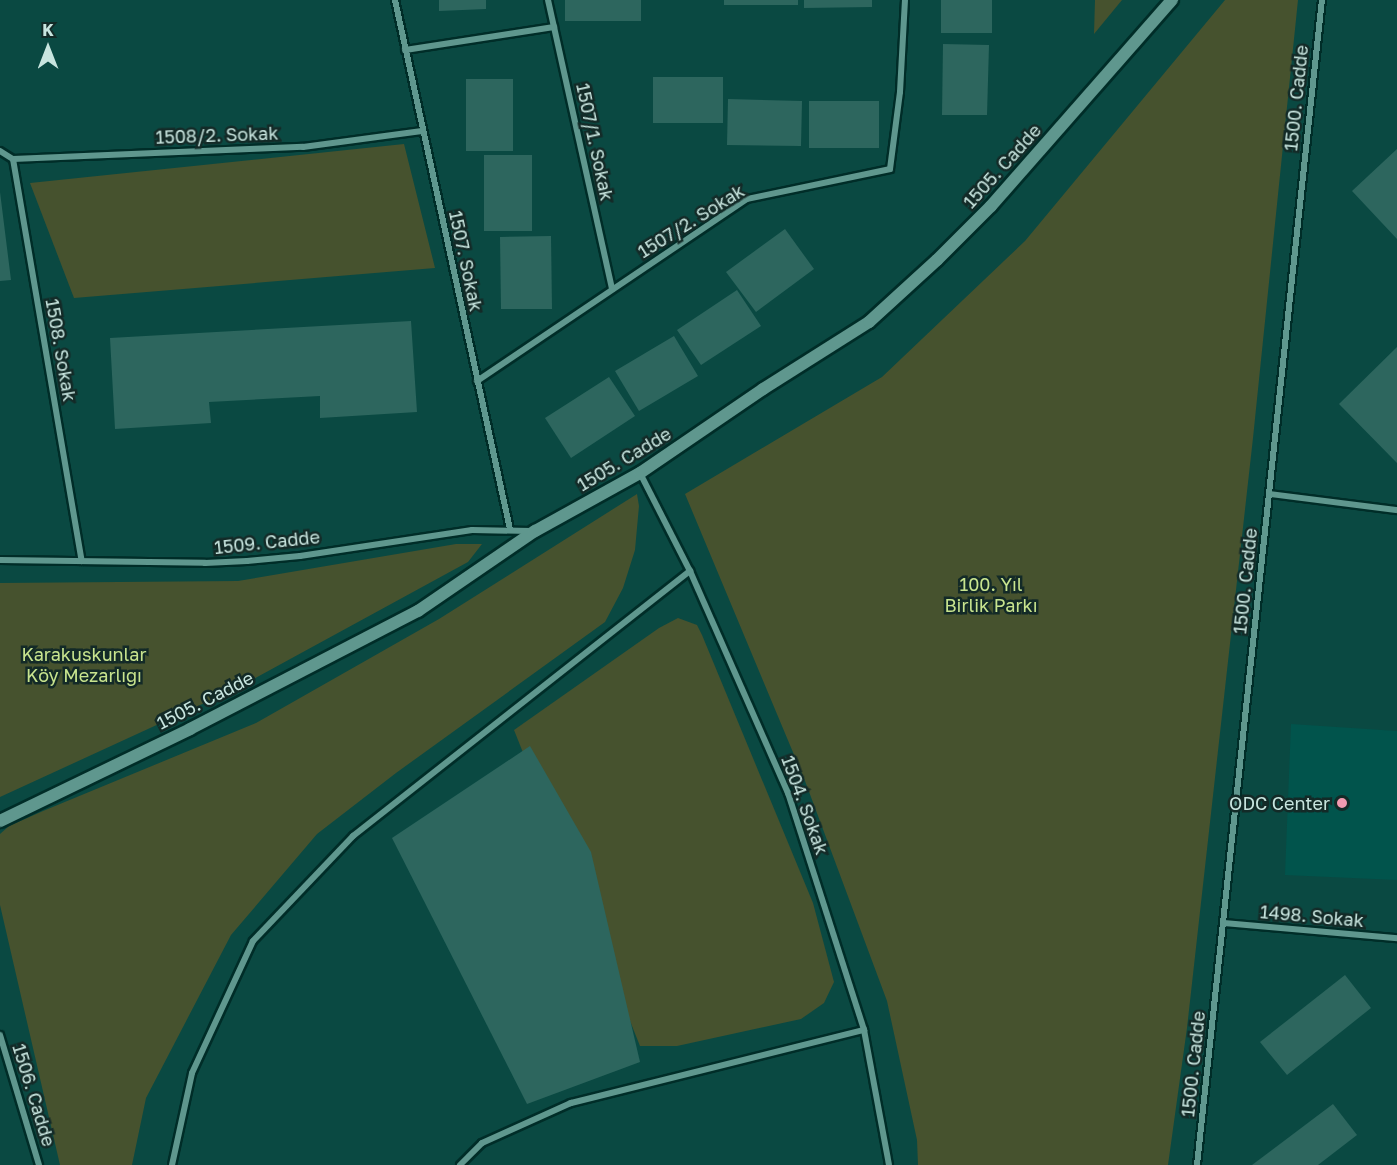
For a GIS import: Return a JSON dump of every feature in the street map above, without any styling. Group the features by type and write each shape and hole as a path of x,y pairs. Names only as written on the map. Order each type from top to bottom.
{"street":[{"name":"1507. Sokak","path":"395,0 510,529"},
{"name":"1507/1. Sokak","path":"548,0 612,290"},
{"name":"1507/2. Sokak","path":"477,381 747,199 890,169 900,92 905,0"},
{"name":"1505. Cadde","path":"0,821 190,729 418,611 535,531 640,473 763,389 869,322 937,260 991,206 1172,0"},
{"name":"1500. Cadde","path":"1197,1165 1322,0"},
{"path":"405,50 554,27"},
{"name":"1508/2. Sokak","path":"13,159 303,147 422,130"},
{"path":"0,151 13,159"},
{"name":"1508. Sokak","path":"13,159 82,561"},
{"name":"1504. Sokak","path":"640,473 690,571 788,793 864,1030 889,1165"},
{"path":"1270,494 1397,510"},
{"name":"1509. Cadde","path":"0,560 205,563 247,561 300,556 435,534 510,529 535,531"},
{"path":"172,1165 192,1073 253,941 353,836 690,571"},
{"name":"1498. Sokak","path":"1224,923 1397,939"},
{"path":"460,1165 482,1143 572,1103 864,1030"},
{"name":"1506. Cadde","path":"0,1035 39,1165"}],"shaded area":[{"name":"ODC Center","path":"1291,724 1397,731 1397,880 1285,875"}],"green space":[{"path":"1095,0 1122,0 1094,34"},
{"name":"100. Yıl Birlik Parkı","path":"1225,0 1298,0 1253,438 1187,1028 1168,1165 918,1165 917,1140 887,1001 805,781 685,494 882,377 1025,241"},
{"path":"404,144 435,268 74,298 30,183"},
{"path":"637,494 639,506 635,550 623,588 605,622 396,773 317,834 231,935 146,1098 132,1165 60,1165 0,905 0,834 9,826 43,811 256,723 439,619"},
{"name":"Karakuskunlar Köy Mezarlığı","path":"456,544 482,544 468,562 235,689 0,797 0,583 238,581"},
{"path":"678,618 697,625 702,635 813,903 834,982 824,1003 801,1019 677,1046 640,1046 514,730 659,628"}],"building":[{"path":"439,0 486,0 486,9 439,11"},
{"path":"565,0 641,0 641,21 565,21"},
{"path":"724,0 798,0 798,5 724,5"},
{"path":"804,0 872,0 872,7 804,8"},
{"path":"941,0 992,0 992,33 941,33"},
{"path":"943,44 989,45 987,115 942,115"},
{"path":"653,77 723,77 723,123 653,123"},
{"path":"466,79 513,79 513,151 466,151"},
{"path":"728,99 802,101 801,146 727,145"},
{"path":"809,101 879,101 879,148 809,148"},
{"path":"1397,149 1397,239 1352,191"},
{"path":"484,155 532,155 532,231 484,231"},
{"path":"0,192 11,280 0,281"},
{"path":"785,229 814,269 756,312 726,272"},
{"path":"551,236 552,309 501,309 500,237"},
{"path":"737,290 761,326 701,365 677,330"},
{"path":"411,321 417,412 320,418 320,396 209,402 211,423 115,429 110,338"},
{"path":"674,336 698,376 639,411 615,371"},
{"path":"1397,347 1397,463 1339,404"},
{"path":"609,377 635,416 571,458 545,418"},
{"path":"530,746 591,852 640,1062 527,1104 392,838"},
{"path":"1345,975 1371,1008 1287,1075 1260,1042"},
{"path":"1333,1104 1357,1135 1318,1165 1252,1165"}],"place":[{"name":"ODC Center","path":"1342,803"}]}
